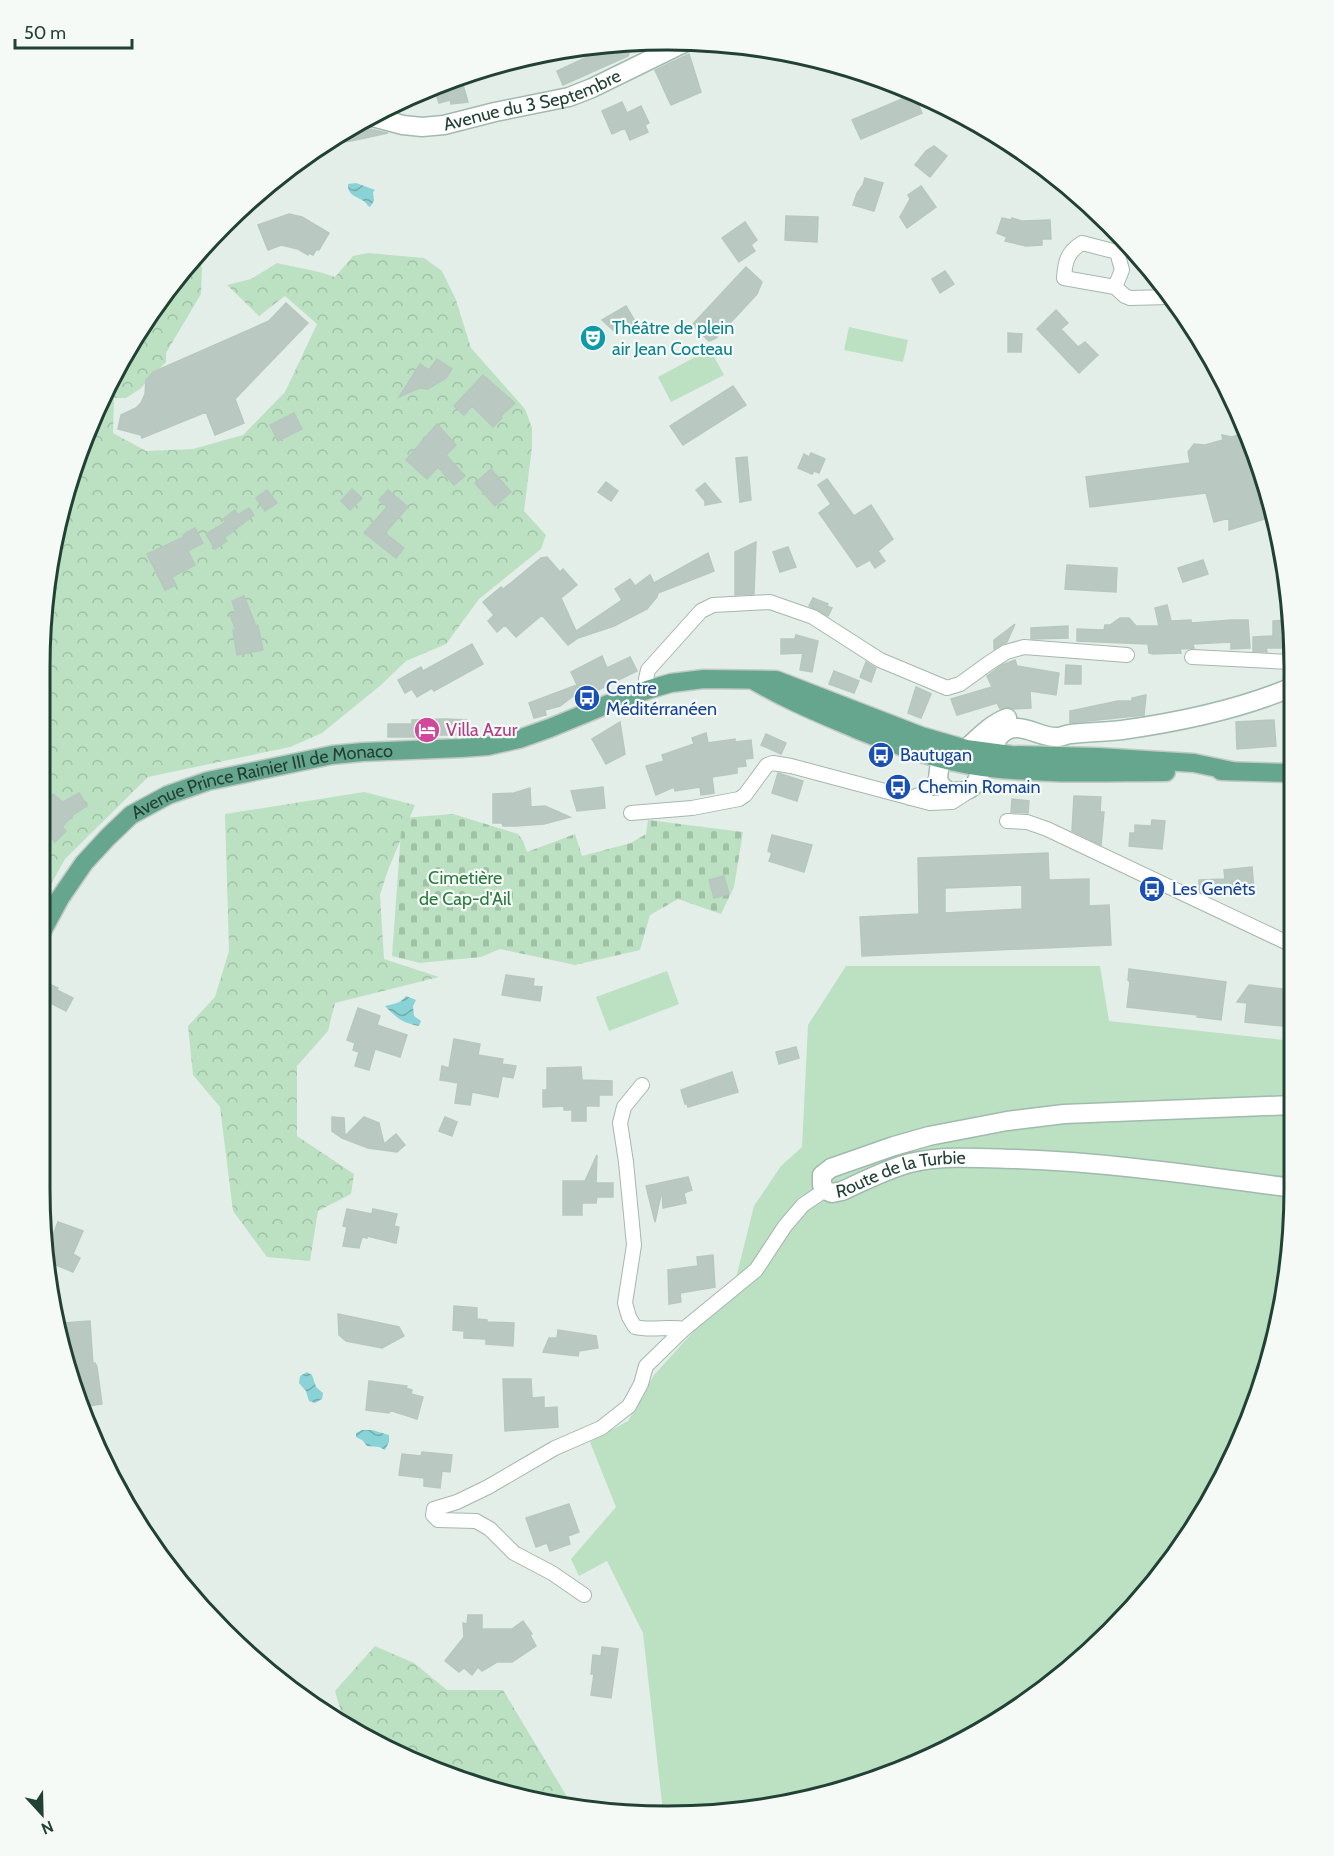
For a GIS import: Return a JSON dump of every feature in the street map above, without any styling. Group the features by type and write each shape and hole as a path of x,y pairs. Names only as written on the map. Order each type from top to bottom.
{"main road":[{"name":"Avenue Prince Rainier III de Monaco","path":"50,917 78,872 108,837 131,815 168,795 208,781 332,755 460,748 519,739 618,700 671,683 704,678 776,680 921,736 966,749"},
{"name":"Avenue Prince Rainier III de Monaco","path":"753,680 778,695 828,718 900,746 939,768 986,760 1066,772 1284,772"},
{"path":"939,768 966,749 986,760"}],"street":[{"name":"Avenue du 3 Septembre","path":"382,119 422,127 444,125 568,97 592,88 669,50"},
{"path":"1115,287 1130,298 1161,297"},
{"path":"647,690 648,670 657,658 701,610 713,605 770,602 813,617 880,660 946,688 960,684 1006,652 1024,647 1127,655"},
{"path":"1192,657 1284,662"},
{"path":"631,813 692,808 739,799 745,795 767,765 773,763 930,803 943,804 958,800 976,784 1000,734 1008,729 1017,728 1045,736 1058,737 1120,730 1168,722 1248,703 1284,690"},
{"path":"966,749 984,732 1007,718 1016,717 1070,734"},
{"path":"939,768 944,789 950,792 970,790"},
{"path":"910,798 928,792 932,788 939,768"},
{"path":"1007,821 1027,822 1047,829 1284,941"},
{"path":"642,1085 624,1107 620,1123 634,1245 625,1303 635,1327 646,1330 674,1327 684,1329"},
{"name":"Route de la Turbie","path":"1284,1105 1064,1114 1007,1120 929,1136 894,1146 831,1168 822,1176 822,1185 825,1190 832,1193 910,1163 979,1158 1057,1161 1284,1187"},
{"path":"584,1595 552,1573 514,1553 490,1529 476,1521 438,1520 433,1515 434,1509 457,1502 555,1448 601,1428 629,1406 641,1384 646,1366 684,1329 756,1270 785,1226 803,1205 825,1190"}],"green space":[{"path":"368,253 424,258 442,271 456,300 471,348 525,409 532,428 532,447 524,511 546,535 541,549 479,599 446,644 406,661 381,685 322,733 290,747 148,777 65,859 50,886 50,667 55,586 61,547 82,469 113,394 154,324 199,265 202,267 201,294 166,353 166,362 140,389 126,398 114,398 113,433 146,451 193,449 243,435 285,392 317,324 285,296 259,316 227,285 251,279 277,263 335,277 353,256"},
{"path":"849,327 908,340 903,362 844,350"},
{"path":"710,349 724,375 671,402 658,377"},
{"path":"364,792 415,805 380,895 384,959 439,977 335,1003 328,1031 297,1066 297,1136 354,1174 351,1194 318,1211 310,1261 267,1257 233,1211 220,1107 193,1075 188,1026 215,997 229,951 225,814"},
{"name":"Cimetière de Cap-d'Ail","path":"453,814 518,834 527,852 575,834 582,856 631,843 646,834 648,820 743,832 734,887 721,914 678,899 650,915 640,950 575,965 500,949 481,957 420,963 392,956 402,818"},
{"path":"846,966 1100,966 1109,1021 1284,1040 1283,1229 1273,1309 1252,1387 1221,1462 1202,1498 1157,1565 1131,1596 1104,1626 1043,1679 976,1724 940,1743 865,1774 787,1795 707,1805 662,1806 643,1633 607,1561 579,1576 571,1559 616,1507 590,1442 628,1421 654,1375 693,1332 736,1278 754,1206 781,1166 802,1147 808,1025"},
{"path":"667,971 679,1004 609,1031 596,997"},
{"path":"375,1646 414,1663 447,1690 503,1690 568,1798 547,1795 469,1774 394,1743 341,1713 335,1691"}],"water":[{"path":"356,183 375,190 373,192 374,201 370,207 348,189 348,184"},
{"path":"406,996 416,1000 413,1006 414,1016 421,1021 419,1026 400,1019 385,1006 400,1002"},
{"path":"307,1372 312,1375 316,1387 323,1393 322,1399 315,1403 309,1401 306,1391 299,1383 300,1376"},
{"path":"362,1430 372,1430 389,1435 389,1442 385,1450 367,1446 356,1437 356,1433"}],"building":[{"path":"630,51 628,56 563,85 557,71 587,57 586,55"},
{"path":"689,54 701,92 671,105 655,70"},
{"path":"463,84 468,102 451,104 450,100 439,103 436,95"},
{"path":"905,98 918,103 922,113 861,139 852,120"},
{"path":"622,102 627,113 641,106 649,123 645,125 648,132 630,140 625,128 612,134 602,111"},
{"path":"365,128 388,133 343,142"},
{"path":"934,146 947,156 930,177 915,165 926,151"},
{"path":"865,178 883,183 874,211 853,205"},
{"path":"921,186 936,207 907,228 900,217 910,199 908,195"},
{"path":"289,214 302,217 329,233 319,250 316,250 313,255 281,245 268,250 258,225"},
{"path":"786,216 818,217 817,242 785,240"},
{"path":"1002,218 1022,221 1050,220 1051,239 1042,239 1042,245 1026,246 1005,241 1007,237 997,233"},
{"path":"745,222 757,240 751,245 755,251 739,262 722,238"},
{"path":"746,267 762,282 757,294 716,338 709,341 692,325"},
{"path":"945,271 954,284 940,293 932,279"},
{"path":"286,303 308,323 235,399 244,423 215,435 206,412 142,438 141,435 118,429 121,415 141,403 145,394 146,380 153,372 269,321"},
{"path":"626,306 635,321 628,327 615,332 602,320"},
{"path":"1056,310 1068,323 1061,329 1078,347 1085,342 1098,355 1079,373 1037,329"},
{"path":"1008,333 1022,334 1021,352 1008,352"},
{"path":"437,359 452,369 446,378 428,389 419,388 399,397 420,364 429,370"},
{"path":"483,375 515,403 493,427 472,406 464,415 454,406"},
{"path":"733,386 746,405 683,445 670,426"},
{"path":"294,413 302,429 278,441 270,425"},
{"path":"437,424 456,445 446,455 465,476 454,485 438,467 427,479 406,460"},
{"path":"1222,435 1232,437 1239,435 1252,469 1266,519 1229,530 1229,518 1214,522 1206,493 1090,507 1086,477 1190,463 1188,452 1194,444 1205,445 1223,440"},
{"path":"811,453 825,459 819,473 814,471 812,474 798,468 804,454 809,457"},
{"path":"747,457 751,500 740,502 736,458"},
{"path":"491,469 511,492 495,506 475,483"},
{"path":"827,479 854,516 871,505 893,539 878,551 885,561 875,568 870,560 857,567 819,513 831,504 818,485"},
{"path":"606,482 618,491 611,501 598,492"},
{"path":"705,483 721,502 705,505 705,501 696,490"},
{"path":"352,489 362,498 350,510 341,501"},
{"path":"267,490 277,503 265,511 256,498"},
{"path":"388,490 408,507 385,533 404,548 396,558 364,533 387,507 379,500"},
{"path":"249,508 254,515 224,538 227,541 215,549 206,534 226,522 223,519 235,510 238,515"},
{"path":"195,528 203,543 188,551 195,565 172,577 176,585 165,590 147,554 184,537 183,535"},
{"path":"756,542 754,594 735,595 735,552"},
{"path":"788,547 796,567 780,572 773,552"},
{"path":"708,553 714,571 658,593 647,609 614,626 578,638 568,645 542,615 516,637 505,625 497,632 488,621 494,615 483,602 541,558 547,557 560,572 563,569 577,585 561,598 576,631 622,600 615,589 630,579 635,586 650,575 654,583"},
{"path":"1203,560 1208,574 1183,582 1178,568"},
{"path":"1067,565 1117,568 1116,592 1065,589"},
{"path":"244,596 256,626 258,625 263,650 237,655 233,630 236,630 230,615 236,613 232,601"},
{"path":"813,598 832,608 828,616 809,606"},
{"path":"1167,605 1171,621 1191,620 1191,623 1248,620 1250,648 1231,649 1231,642 1193,644 1194,648 1180,649 1181,653 1153,654 1149,653 1148,644 1077,641 1077,629 1104,630 1105,625 1110,625 1120,618 1129,618 1136,626 1159,626 1155,608"},
{"path":"1282,620 1284,648 1266,648 1267,652 1253,651 1253,637 1273,636 1273,621"},
{"path":"1015,624 1007,642 994,649 994,640"},
{"path":"1068,626 1068,638 1031,639 1031,628"},
{"path":"796,635 818,641 812,672 800,670 803,653 781,654 781,639 795,639"},
{"path":"472,644 483,664 434,691 432,688 417,697 412,689 405,693 398,680 421,667 423,671"},
{"path":"602,656 607,668 630,657 637,671 584,697 580,691 560,706 545,710 546,715 534,718 529,703 577,685 571,672"},
{"path":"1015,660 1017,666 1059,673 1056,695 1030,691 1031,708 1000,709 997,703 957,715 951,699 992,687 987,676 1002,665"},
{"path":"866,662 876,668 871,682 860,677"},
{"path":"1066,665 1081,666 1081,684 1065,684"},
{"path":"834,671 859,681 854,693 829,684"},
{"path":"916,687 931,694 921,718 908,713"},
{"path":"1146,695 1144,715 1070,723 1070,711 1118,701 1132,701 1132,698"},
{"path":"412,720 467,720 467,735 388,737 388,724 412,724"},
{"path":"1274,720 1276,746 1237,749 1236,722"},
{"path":"620,722 625,754 606,764 592,739"},
{"path":"706,733 708,743 735,739 735,742 751,740 753,758 745,759 746,766 737,767 737,773 712,777 714,793 701,795 700,787 675,791 674,787 656,795 646,766 664,761 662,755 694,744 692,738"},
{"path":"766,734 786,743 781,754 761,745"},
{"path":"778,773 803,781 797,801 772,793"},
{"path":"603,787 605,808 577,811 571,791"},
{"path":"530,788 531,807 545,806 570,817 544,824 503,826 502,823 493,823 493,794 514,793"},
{"path":"79,793 87,806 74,814 62,827 66,831 55,842 52,838 50,840 50,797 53,794 63,802"},
{"path":"1074,796 1101,797 1100,812 1104,812 1101,845 1072,831"},
{"path":"1012,799 1029,801 1028,813 1011,812"},
{"path":"1152,820 1165,821 1162,849 1129,846 1130,833 1135,833 1135,825 1151,826"},
{"path":"772,835 812,845 804,872 769,861 772,853 768,851"},
{"path":"1048,853 1049,880 1089,879 1089,906 1109,905 1111,945 862,956 860,917 919,914 918,858","holes":["1022,885 1022,909 945,913 945,888"]},
{"path":"1252,867 1254,890 1206,894 1199,891 1199,880 1225,879 1224,870"},
{"path":"724,876 729,894 714,898 709,880"},
{"path":"1129,969 1226,982 1221,1020 1197,1017 1198,1015 1127,1007"},
{"path":"506,975 534,979 533,986 542,987 540,1001 502,995"},
{"path":"50,984 73,998 66,1011 50,1003"},
{"path":"1249,985 1284,989 1284,1026 1245,1022 1247,1003 1237,1002"},
{"path":"358,1008 380,1016 377,1025 407,1035 400,1057 375,1049 369,1070 355,1066 359,1052 353,1050 355,1043 347,1040"},
{"path":"454,1039 480,1044 478,1055 503,1059 502,1064 516,1066 513,1078 502,1076 498,1097 472,1092 470,1105 455,1103 458,1083 440,1080 442,1066 449,1068"},
{"path":"796,1047 799,1058 779,1064 776,1052"},
{"path":"581,1067 582,1080 612,1081 612,1095 599,1095 599,1106 586,1106 586,1121 572,1121 572,1110 564,1110 564,1106 543,1107 543,1090 547,1090 547,1068"},
{"path":"732,1072 738,1092 688,1107 685,1104 681,1090"},
{"path":"332,1117 344,1118 345,1136 364,1117 379,1123 384,1144 396,1134 405,1145 397,1152 368,1148 342,1138 332,1131"},
{"path":"445,1117 457,1122 452,1136 439,1131"},
{"path":"597,1155 596,1183 613,1183 613,1197 597,1197 596,1203 582,1203 582,1215 563,1215 563,1181 585,1181"},
{"path":"688,1177 692,1190 684,1193 686,1203 663,1208 662,1190 655,1222 646,1186"},
{"path":"347,1209 372,1214 373,1209 397,1214 394,1226 399,1227 396,1243 367,1236 367,1238 362,1237 359,1248 343,1246 347,1227 343,1226"},
{"path":"58,1222 83,1231 73,1254 80,1258 73,1272 54,1264 52,1238"},
{"path":"713,1255 715,1287 680,1293 681,1302 669,1304 668,1270 698,1266 697,1257"},
{"path":"454,1306 477,1308 477,1319 487,1320 487,1322 514,1323 513,1346 486,1344 486,1339 464,1338 464,1331 453,1330"},
{"path":"338,1314 399,1327 404,1336 382,1348 346,1341 339,1335"},
{"path":"90,1321 93,1364 95,1363 97,1367 102,1404 90,1406 89,1397 86,1397 82,1387 64,1323"},
{"path":"558,1330 596,1336 598,1348 579,1351 578,1356 543,1352 549,1338 557,1338"},
{"path":"503,1379 531,1379 532,1398 544,1397 544,1408 557,1407 558,1427 505,1431"},
{"path":"369,1381 407,1386 406,1388 412,1390 411,1394 423,1397 417,1419 389,1410 389,1413 366,1410"},
{"path":"422,1452 452,1455 450,1472 442,1471 440,1488 424,1486 424,1478 399,1475 402,1454 421,1456"},
{"path":"569,1504 579,1532 568,1536 570,1544 550,1551 547,1543 536,1547 526,1518"},
{"path":"468,1615 482,1615 482,1629 512,1629 523,1621 532,1634 530,1635 536,1646 512,1662 497,1662 482,1671 478,1667 472,1675 464,1668 459,1672 445,1661 464,1637 463,1623 467,1624"},
{"path":"602,1647 618,1649 611,1698 591,1695 594,1674 591,1674 593,1655 601,1656"}],"place":[{"name":"Théâtre de plein air Jean Cocteau","path":"593,338"},
{"name":"Centre Méditérranéen","path":"587,698"},
{"name":"Villa Azur","path":"427,730"},
{"name":"Bautugan","path":"881,755"},
{"name":"Chemin Romain","path":"898,787"},
{"name":"Les Genêts","path":"1152,889"}]}
